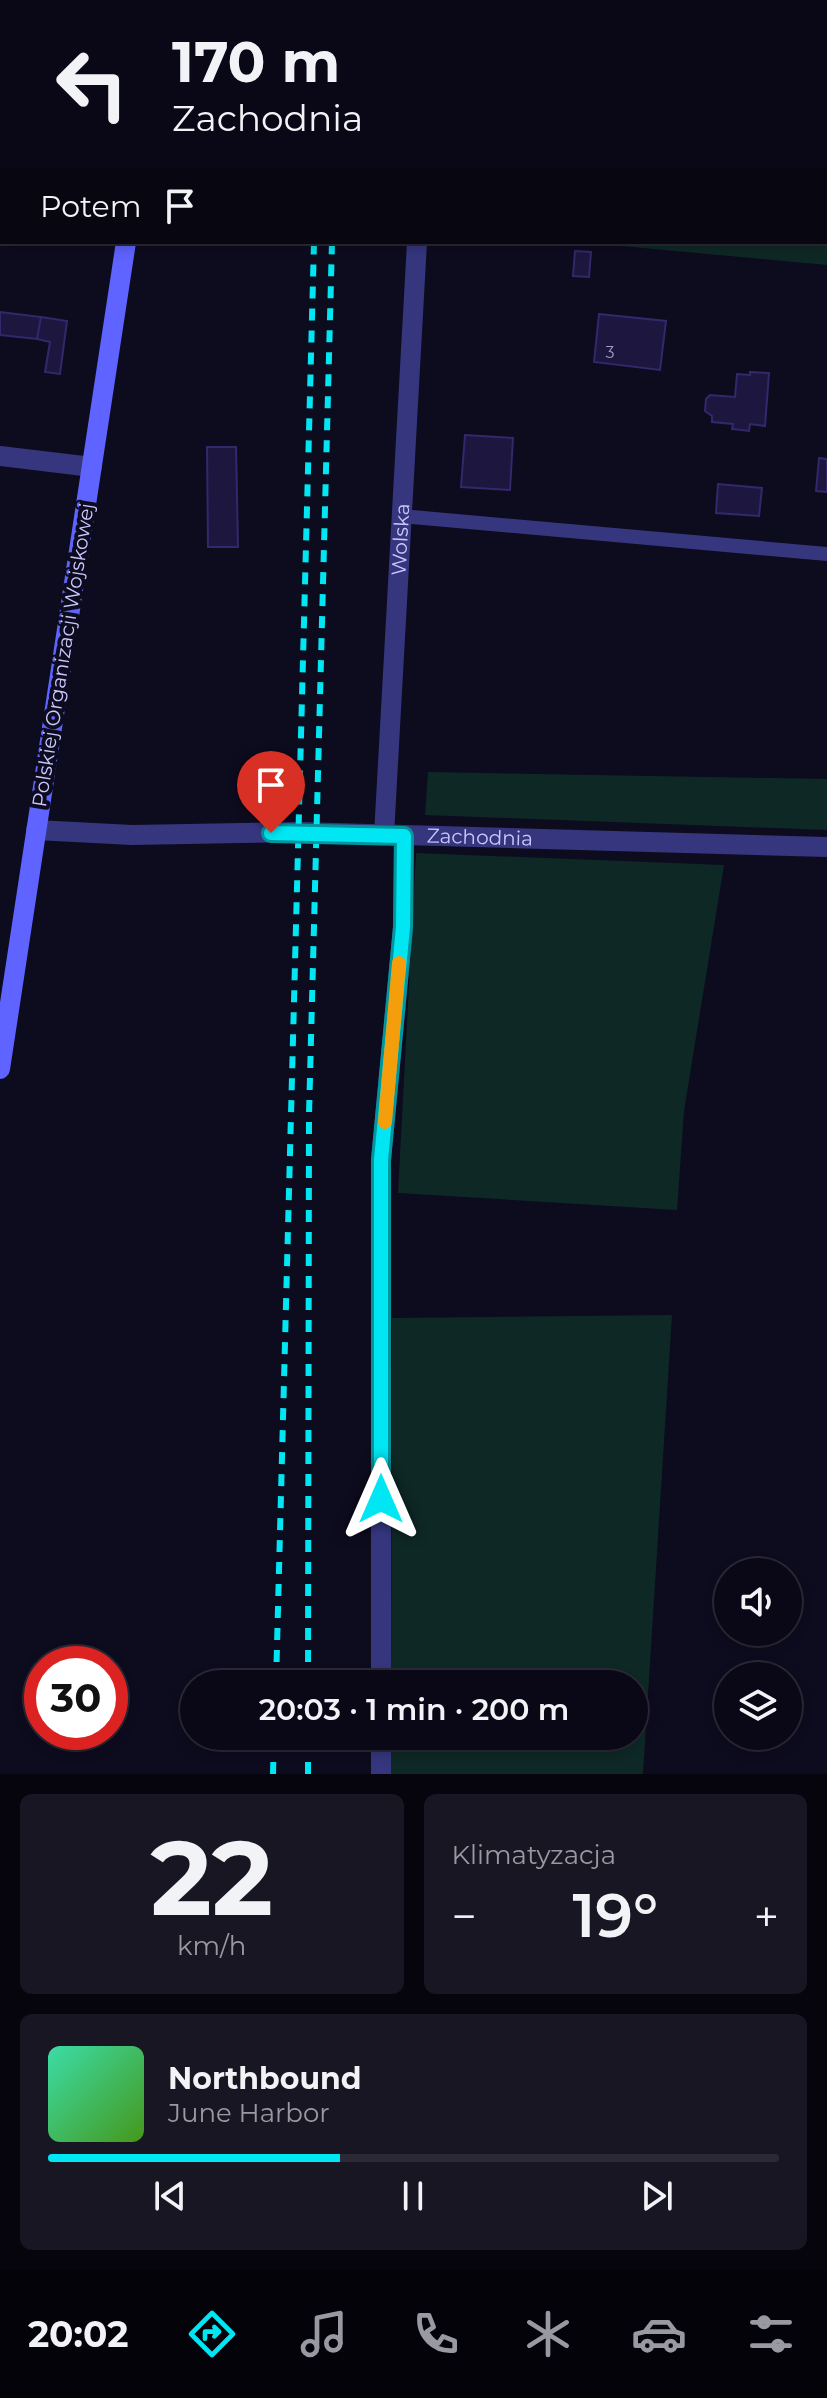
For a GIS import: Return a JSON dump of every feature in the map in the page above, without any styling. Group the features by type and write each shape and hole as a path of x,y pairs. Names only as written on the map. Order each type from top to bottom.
{"main road":[{"name":"Polskiej Organizacji Wojskowej","path":"0,1069 126,244"}],"street":[{"name":"Wolska","path":"381,1670 381,1160 403,927 394,835 401,516 417,244"},
{"path":"0,456 92,467"},
{"name":"Zachodnia","path":"36,830 132,835 394,835 827,847"},
{"path":"381,1750 381,1774"}],"lane":[{"path":"401,516 827,554"}],"green space":[{"path":"600,244 827,244 827,265"},
{"path":"428,772 827,779 827,830 425,815"},
{"path":"416,853 724,865 684,1111 677,1210 398,1193"},
{"path":"672,1315 648,1695 648,1670 391,1670 392,1318"},
{"path":"391,1750 645,1750 643,1774 391,1774"}],"building":[{"path":"575,251 591,252 589,277 573,276"},
{"path":"0,312 41,317 37,339 0,335"},
{"path":"599,314 666,321 660,370 594,362"},
{"path":"41,317 67,321 60,374 45,372 50,342 37,339"},
{"path":"750,372 769,373 765,426 750,424 749,431 732,429 733,424 712,422 712,416 705,411 706,399 710,395 735,397 737,374 750,375"},
{"path":"465,435 513,438 510,490 461,487"},
{"path":"207,447 236,447 238,547 208,547"},
{"path":"819,458 827,459 827,492 816,491"},
{"path":"718,484 762,488 759,516 716,513"}],"railway":[{"path":"276,1670 314,244"},
{"path":"308,1670 309,1115 332,244"},
{"path":"273,1774 274,1750"},
{"path":"308,1750 308,1774"}],"slow traffic":[{"path":"385,1122 399,963"}],"route":[{"path":"271,833 404,836 403,927 381,1160 381,1499"}]}
